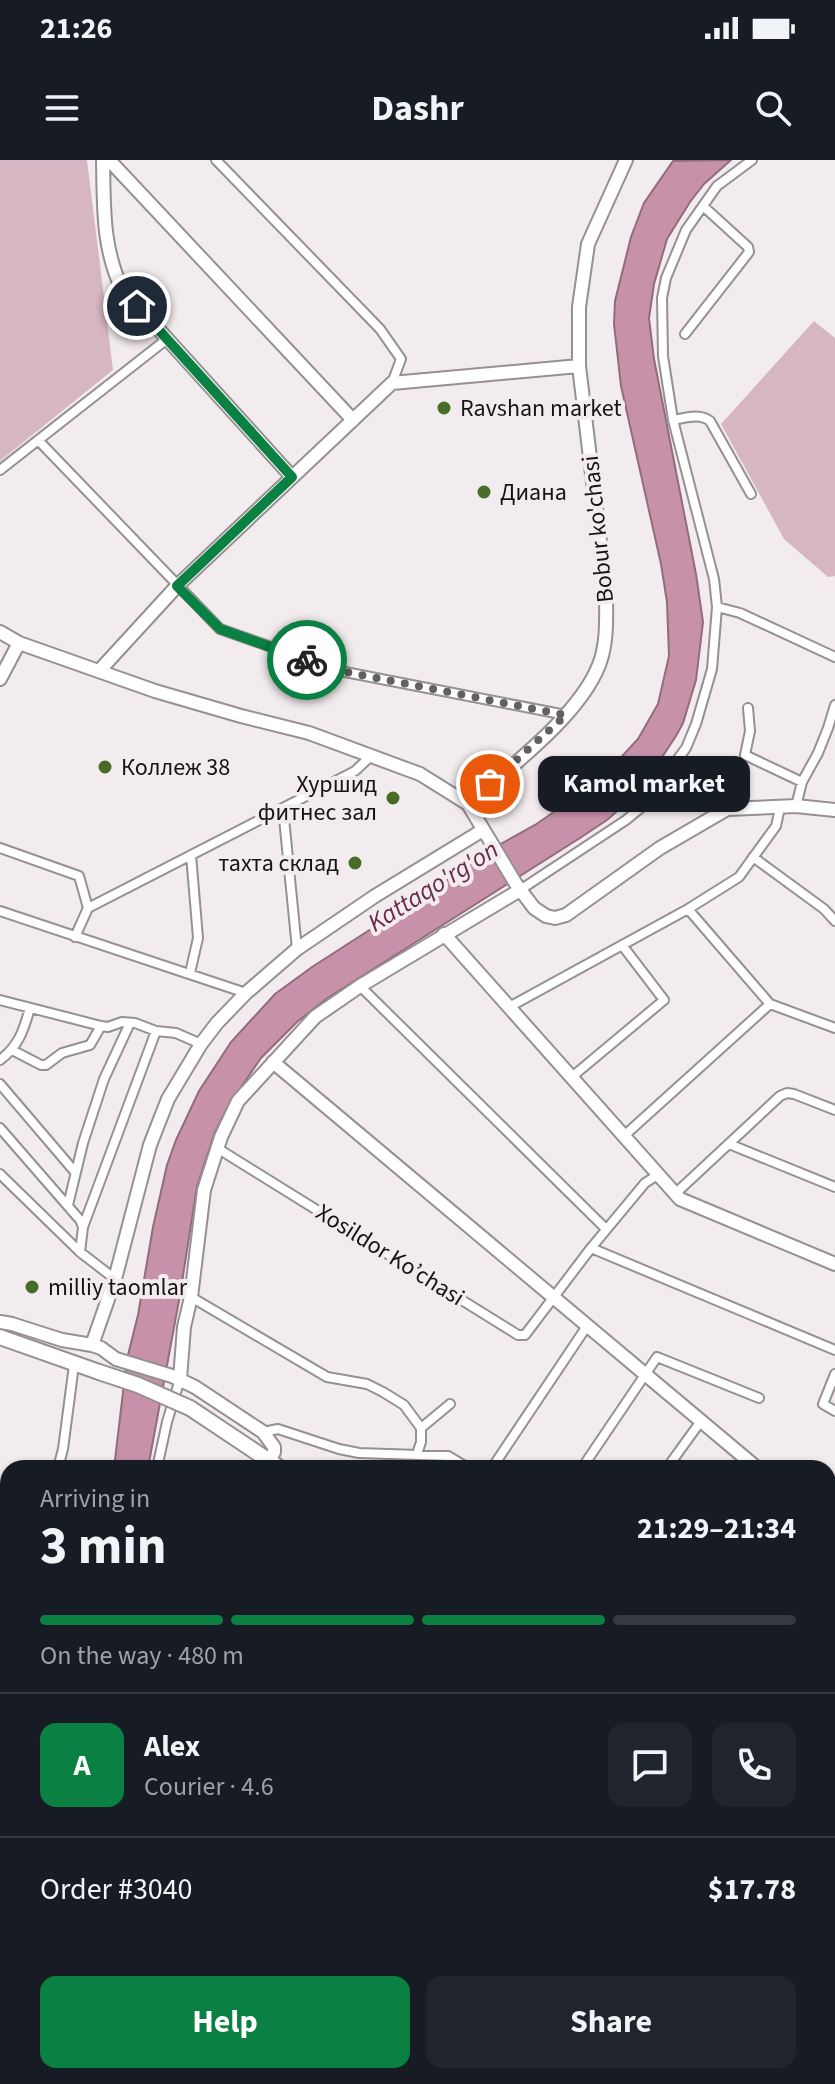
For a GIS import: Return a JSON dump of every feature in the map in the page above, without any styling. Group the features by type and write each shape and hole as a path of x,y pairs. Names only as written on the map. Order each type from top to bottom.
{"main road":[{"path":"0,1337 151,1390 190,1408 269,1460"}],"street":[{"path":"103,160 105,230 112,268 122,289 292,477"},
{"path":"109,160 353,420"},
{"path":"99,671 177,586 392,383 401,359 380,329 216,160"},
{"name":"Bobur ko'chasi","path":"468,804 557,725 588,689 601,662 606,628 604,575 579,366 579,307 588,244 626,160"},
{"path":"159,1460 191,1297 204,1190 217,1148 238,1101 315,1017 599,839 643,806 686,748 712,669 717,607 714,579 673,420 663,356 662,298 673,258 686,230 717,186 752,160"},
{"path":"685,334 749,252 748,247 703,206"},
{"path":"0,470 167,339"},
{"path":"392,383 579,366"},
{"path":"673,420 697,416 710,421 751,494"},
{"path":"38,440 220,629 340,671 566,715"},
{"path":"717,607 740,613 835,657"},
{"path":"0,632 19,643 155,691 309,733 420,774 468,804 534,908 555,918 566,915 660,848 727,809 796,806 835,810"},
{"path":"0,679 19,643"},
{"path":"796,806 802,782 818,753 835,705"},
{"path":"748,708 750,731 745,755 802,782"},
{"path":"75,937 88,908 355,771 372,755"},
{"path":"283,808 297,949"},
{"path":"511,1006 688,909 739,877 776,826 780,808"},
{"path":"92,1345 115,1279 150,1145 168,1099 217,1023 297,949 375,896 486,836"},
{"path":"0,848 79,876 88,908"},
{"path":"190,973 198,938 191,855"},
{"path":"753,857 824,909 835,921"},
{"path":"688,909 770,1004 835,1028"},
{"path":"0,911 246,993"},
{"path":"444,934 680,1199 835,1264"},
{"path":"573,1076 664,1000 622,945"},
{"path":"360,986 606,1229"},
{"path":"0,1000 101,1026 122,1022 176,1033 201,1044"},
{"path":"625,1135 770,1004"},
{"path":"0,1060 12,1050 23,1032 30,1008"},
{"path":"68,1205 104,1079 130,1023"},
{"path":"12,1050 46,1065 62,1053 90,1045 101,1026"},
{"path":"80,1252 83,1227 156,1031"},
{"path":"273,1062 747,1460"},
{"path":"0,1084 75,1172"},
{"path":"676,1193 780,1096 787,1093 835,1110"},
{"path":"0,1128 68,1205 83,1227"},
{"path":"729,1144 835,1187"},
{"name":"Xosildor Ko’chasi","path":"217,1148 518,1335 525,1335 554,1299"},
{"path":"0,1174 80,1252 115,1279"},
{"path":"554,1299 606,1229 645,1183 659,1174"},
{"path":"591,1248 835,1350"},
{"path":"191,1297 327,1377 367,1384 404,1405 421,1428 417,1454"},
{"path":"0,1322 62,1340 92,1345 122,1361 176,1377 217,1400 263,1432 274,1447 275,1460"},
{"path":"497,1460 587,1326"},
{"path":"587,1460 657,1357 759,1398"},
{"path":"60,1460 74,1365"},
{"path":"835,1374 823,1404 835,1411"},
{"path":"421,1428 450,1404"},
{"path":"673,1460 701,1421"},
{"path":"263,1432 278,1429 359,1453 448,1456 455,1460"}],"shaded area":[{"path":"0,160 87,160 113,370 0,461"},
{"path":"731,160 704,184 667,239 654,284 649,318 703,622 696,680 683,723 639,792 607,820 326,999 297,1022 261,1058 215,1132 197,1186 149,1460 115,1460 127,1359 167,1165 199,1091 231,1042 275,994 312,967 600,780 638,739 658,704 669,656 667,602 621,386 614,324 615,301 631,237 644,203 673,161"},
{"path":"814,321 835,338 835,576 828,577 784,539 721,424"}],"way so far":[{"path":"307,660 340,671 566,715 490,784"}],"place":[{"name":"Ravshan market","path":"444,408"},
{"name":"Диана","path":"484,492"},
{"name":"Коллеж 38","path":"105,767"},
{"name":"Kamol market","path":"490,784"},
{"name":"Хуршид фитнес зал","path":"393,798"},
{"name":"тахта склад","path":"355,863"},
{"name":"milliy taomlar","path":"32,1287"}],"route":[{"path":"137,306 292,477 177,586 220,629 307,660"}],"water label":[{"name":"Kattaqo'rg'on","path":"433,886"}]}
